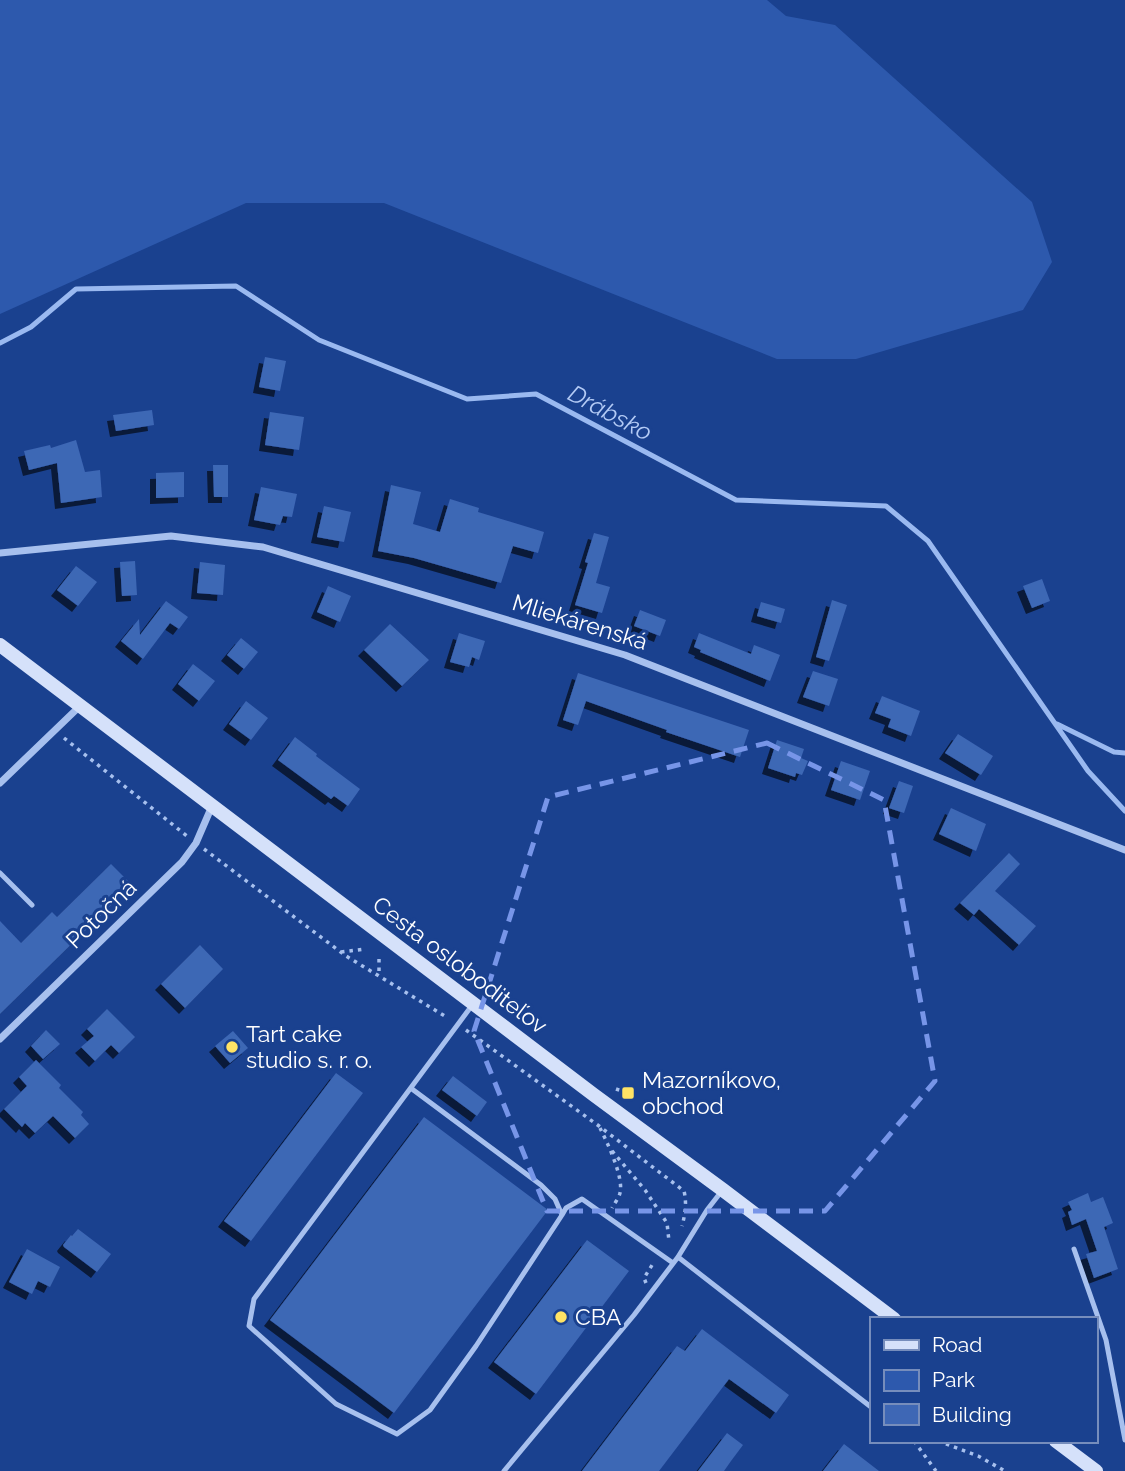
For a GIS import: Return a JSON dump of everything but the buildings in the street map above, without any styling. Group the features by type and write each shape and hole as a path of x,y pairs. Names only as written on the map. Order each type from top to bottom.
{"main road":[{"name":"Cesta osloboditeľov","path":"0,645 594,1096 891,1317"},
{"path":"1059,1443 1096,1471"}],"street":[{"name":"Mliekárenská","path":"0,553 172,536 263,547 625,655 1125,850"},
{"path":"0,783 81,705"},
{"name":"Potočná","path":"0,1039 182,862 196,843 213,805"}],"lane":[{"path":"0,873 32,905"},
{"path":"473,1004 254,1299 249,1326 336,1404 397,1434 430,1410 476,1346 566,1208 582,1199 676,1260 870,1406"},
{"path":"412,1089 541,1185 555,1199 562,1215"},
{"path":"503,1471 634,1315 676,1260 707,1210 723,1190"},
{"path":"1074,1249 1106,1340 1125,1440"}],"path":[{"path":"61,735 196,843 341,952 451,1020"},
{"path":"341,952 365,949"},
{"path":"379,959 379,976"},
{"path":"468,1032 684,1191 685,1215 680,1231"},
{"path":"599,1126 612,1151 645,1190 667,1223 667,1243 675,1237"},
{"path":"606,1216 620,1193 612,1151"},
{"path":"915,1443 936,1471"},
{"path":"943,1443 978,1456 1005,1471"}],"highlighted area":[{"path":"767,743 884,800 935,1081 825,1211 547,1211 474,1031 548,797"}],"green space":[{"path":"0,0 767,0 786,16 835,25 1032,202 1052,262 1023,310 856,359 777,359 384,203 246,203 0,314"}],"waterway":[{"name":"Drábsko","path":"0,343 31,327 76,289 236,286 319,340 467,399 536,394 736,500 886,506 928,541 1088,771 1125,811"},
{"name":"Drábsko","path":"1057,724 1114,752 1125,753"}],"place":[{"name":"Tart cake studio s. r. o.","path":"232,1047"},
{"name":"Mazorníkovo, obchod","path":"628,1093"},
{"name":"CBA","path":"561,1317"}]}
